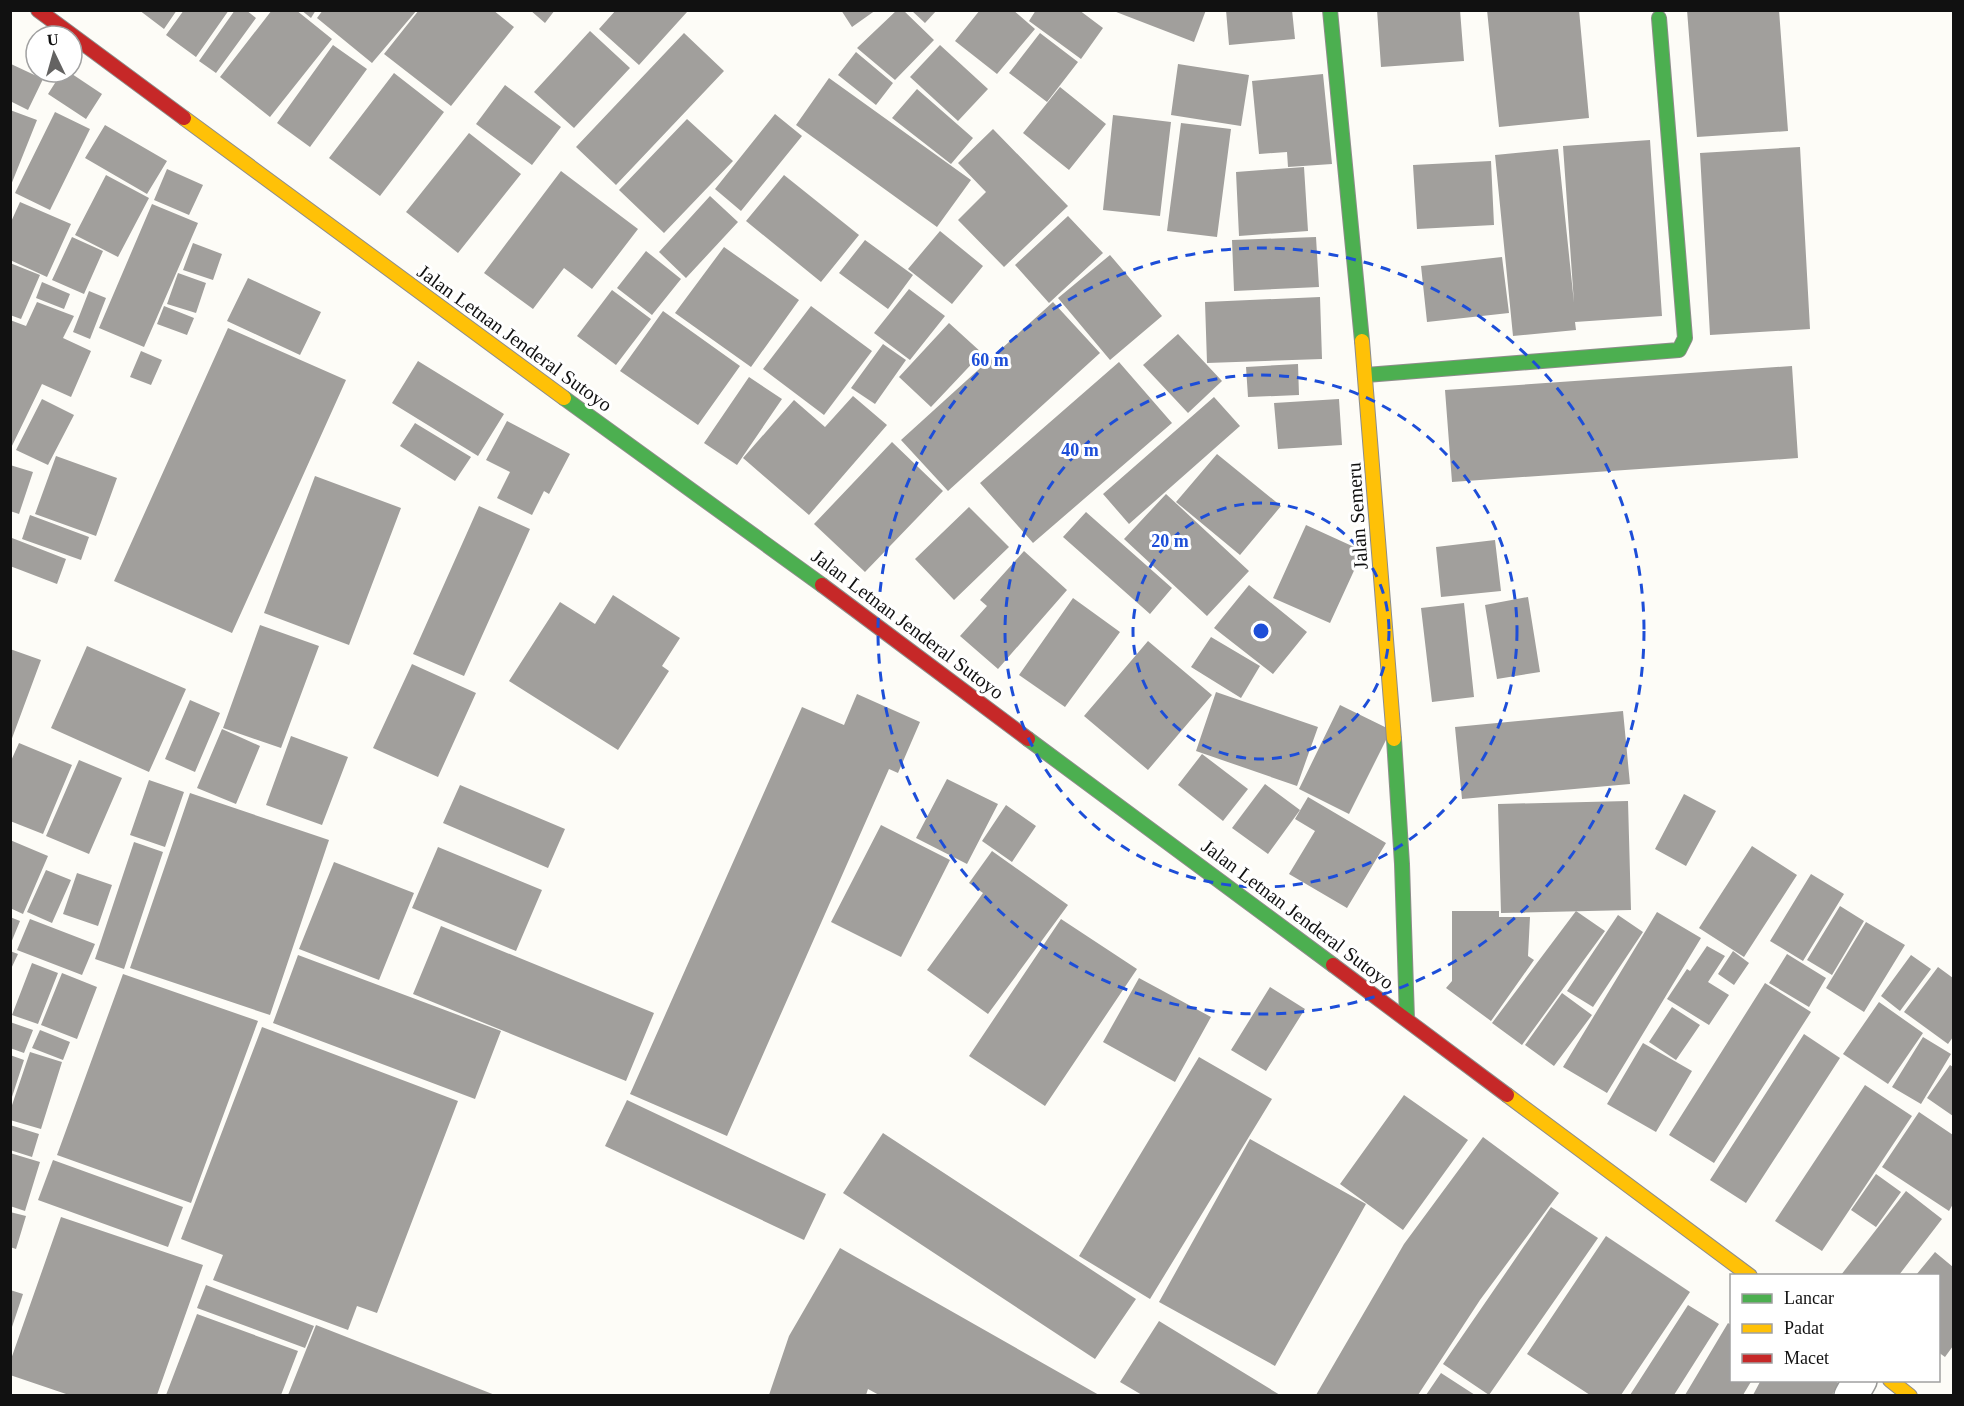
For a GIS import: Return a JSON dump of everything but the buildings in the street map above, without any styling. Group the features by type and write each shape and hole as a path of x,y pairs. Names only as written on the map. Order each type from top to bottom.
{"main road":[{"name":"Jalan Letnan Jenderal Sutoyo","path":"38,10 461,324 818,582 1749,1274"},
{"name":"Jalan Semeru","path":"1330,10 1366,375 1406,915 1407,1019"},
{"path":"1366,375 1678,350 1684,338 1659,18"},
{"path":"1893,1382 1910,1395"}],"street":[{"path":"1851,1395 1859,1382"}],"traffic: fast":[{"path":"1330,10 1362,341"},
{"path":"1366,375 1679,350 1685,338 1659,18"},
{"path":"564,398 822,585"},
{"path":"1028,739 1333,965"},
{"path":"1394,739 1402,864 1407,1019"}],"traffic: slow":[{"path":"184,118 564,398"},
{"path":"1362,341 1394,739"},
{"path":"1507,1095 1747,1274"},
{"path":"1892,1382 1910,1396"}],"traffic: jam":[{"path":"38,10 184,118"},
{"path":"822,585 1028,739"},
{"path":"1333,965 1507,1095"}]}
